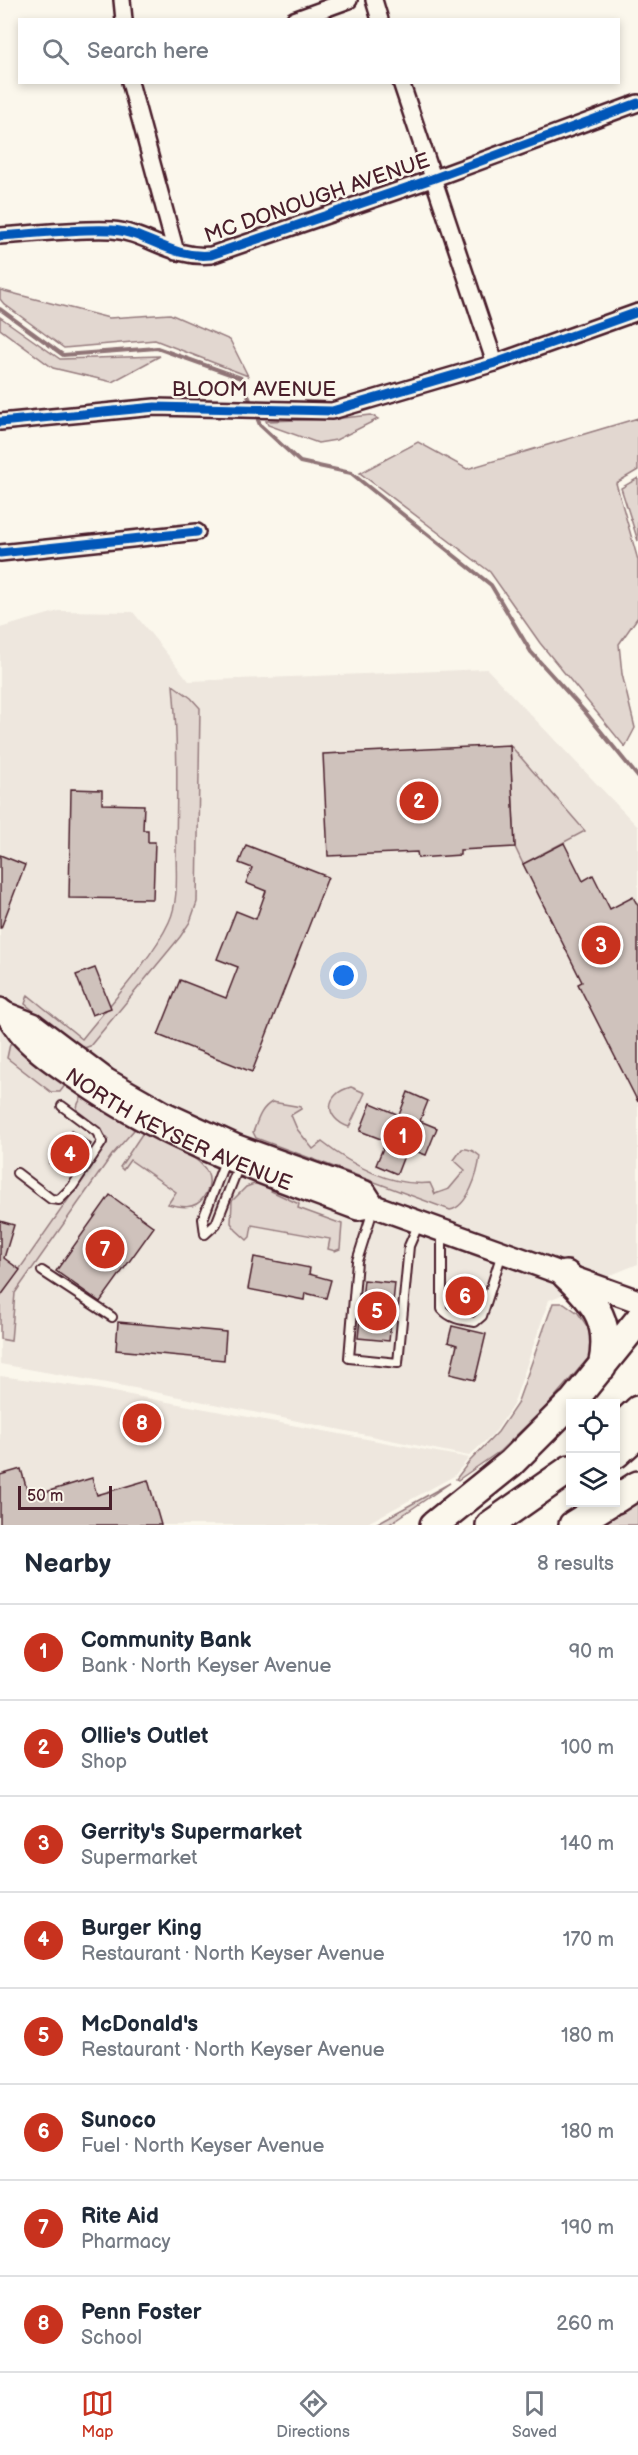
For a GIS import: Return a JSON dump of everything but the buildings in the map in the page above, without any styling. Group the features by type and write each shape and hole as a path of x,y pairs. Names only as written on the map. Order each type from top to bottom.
{"highway":[{"path":"566,1275 590,1299 603,1322 606,1344 602,1366"},
{"path":"575,1399 638,1321"},
{"path":"434,1525 512,1463 566,1409"},
{"path":"620,1426 638,1410"},
{"path":"616,1453 638,1434"},
{"path":"490,1525 566,1472"},
{"path":"620,1496 638,1485"},
{"path":"522,1525 566,1493"},
{"path":"573,1525 603,1507"}],"main road":[{"name":"NORTH KEYSER AVENUE","path":"2,1011 23,1038 98,1094 157,1128 234,1156 365,1192 374,1206 638,1301"}],"street":[{"path":"122,0 124,18"},
{"path":"300,18 349,0"},
{"path":"374,0 379,18"},
{"path":"131,84 176,252"},
{"path":"402,84 495,363"},
{"name":"MC DONOUGH AVENUE","path":"0,236 114,230 195,257 211,255 432,179 638,103"},
{"name":"BLOOM AVENUE","path":"0,422 155,407 332,411 495,363 638,312"},
{"path":"0,553 197,532"}],"lane":[{"path":"17,1173 51,1199 59,1200 72,1186 102,1142 97,1132 62,1106"},
{"path":"234,1156 216,1224 205,1233 203,1219 234,1156"},
{"path":"374,1206 357,1261 349,1358 398,1363 409,1246 419,1222"},
{"path":"442,1230 442,1309 446,1314 458,1319 475,1322 482,1316 502,1252"},
{"path":"42,1270 112,1317"}],"shaded area":[{"path":"0,290 109,318 170,314 230,340 248,376 155,340 64,348 4,304 0,299"},
{"path":"0,317 60,359 160,356 112,382 53,368 0,329"},
{"path":"371,415 378,419 336,440 318,443 268,425 266,421 333,419"},
{"path":"638,418 638,470 616,483 638,560 638,617 619,644 622,674 635,728 625,747 540,643 490,572 360,473 418,442 467,469"},
{"path":"638,478 638,541 621,488"},
{"path":"59,611 133,612 189,681 487,669 638,827 638,1264 549,1300 513,1405 496,1431 469,1456 140,1389 0,1364 0,1339 11,1340 15,1293 112,1155 127,1139 78,1114 108,1139 105,1147 0,1297 0,628","holes":["174,686 200,708 197,902 79,1047 25,1004 25,1000 28,996 82,1039 147,957 170,921 174,903 178,767","510,746 584,831 522,864","265,1106 301,1110 291,1114 297,1129 313,1149 322,1142 346,1161 373,1172 400,1182 430,1183 435,1194 449,1189 466,1169 450,1210 253,1132","145,1133 201,1163 208,1173 209,1182 169,1204 177,1192 130,1159 122,1169 119,1166 141,1134","270,1190 299,1204 298,1208 341,1224 330,1240 251,1225 247,1239 231,1223"]},
{"path":"173,685 200,708 197,902 190,922 180,937 90,1046 81,1049 25,1004 28,995 82,1039 141,967 169,922 176,896 176,747"},
{"path":"510,745 585,831 523,864 515,847"},
{"path":"15,1043 66,1084 60,1092 51,1092 7,1058 10,1044"},
{"path":"351,1087 365,1093 349,1127 335,1118 330,1106 336,1095"},
{"path":"83,1096 127,1122 134,1130 112,1155 15,1293 11,1341 0,1339 0,1297 105,1147 108,1139 79,1115 78,1104"},
{"path":"272,1102 301,1107 291,1115 297,1129 313,1149 322,1142 346,1159 373,1173 401,1182 430,1183 435,1194 449,1189 465,1170 454,1160 462,1149 471,1150 480,1156 471,1188 462,1203 450,1210 256,1138 253,1132 258,1119 262,1111"},
{"path":"145,1133 180,1150 202,1165 208,1174 209,1185 200,1202 187,1207 168,1204 176,1192 130,1160 123,1170 120,1167 142,1134"},
{"path":"257,1183 299,1204 298,1208 342,1224 340,1249 335,1251 328,1249 330,1239 252,1225 250,1237 247,1240 231,1223 232,1201 246,1187"},
{"path":"553,1303 564,1303 578,1313 587,1326 593,1343 591,1355 546,1407 500,1451 458,1480 456,1479 498,1432 517,1404"},
{"path":"0,1376 98,1389 469,1458 454,1476 364,1525 0,1525"},
{"path":"450,1483 388,1525 374,1525"},
{"path":"638,1502 638,1525 601,1525"}],"waterway":[{"path":"0,309 63,355 157,348 241,378 252,405"},
{"path":"256,415 260,425 300,462 351,473 491,585 531,652 586,713 638,777"}],"cycle path":[{"path":"0,236 71,230 112,230 136,235 183,253 211,255 432,179 638,103"},
{"path":"0,422 155,407 332,411 495,363 638,312"},
{"path":"0,553 197,532"}],"place":[{"name":"Ollie's Outlet","path":"419,801"},
{"name":"Gerrity's Supermarket","path":"601,945"},
{"name":"Community Bank","path":"403,1136"},
{"name":"Burger King","path":"70,1154"},
{"name":"Rite Aid","path":"105,1249"},
{"name":"Sunoco","path":"465,1296"},
{"name":"McDonald's","path":"377,1311"},
{"name":"Penn Foster","path":"142,1423"}]}
